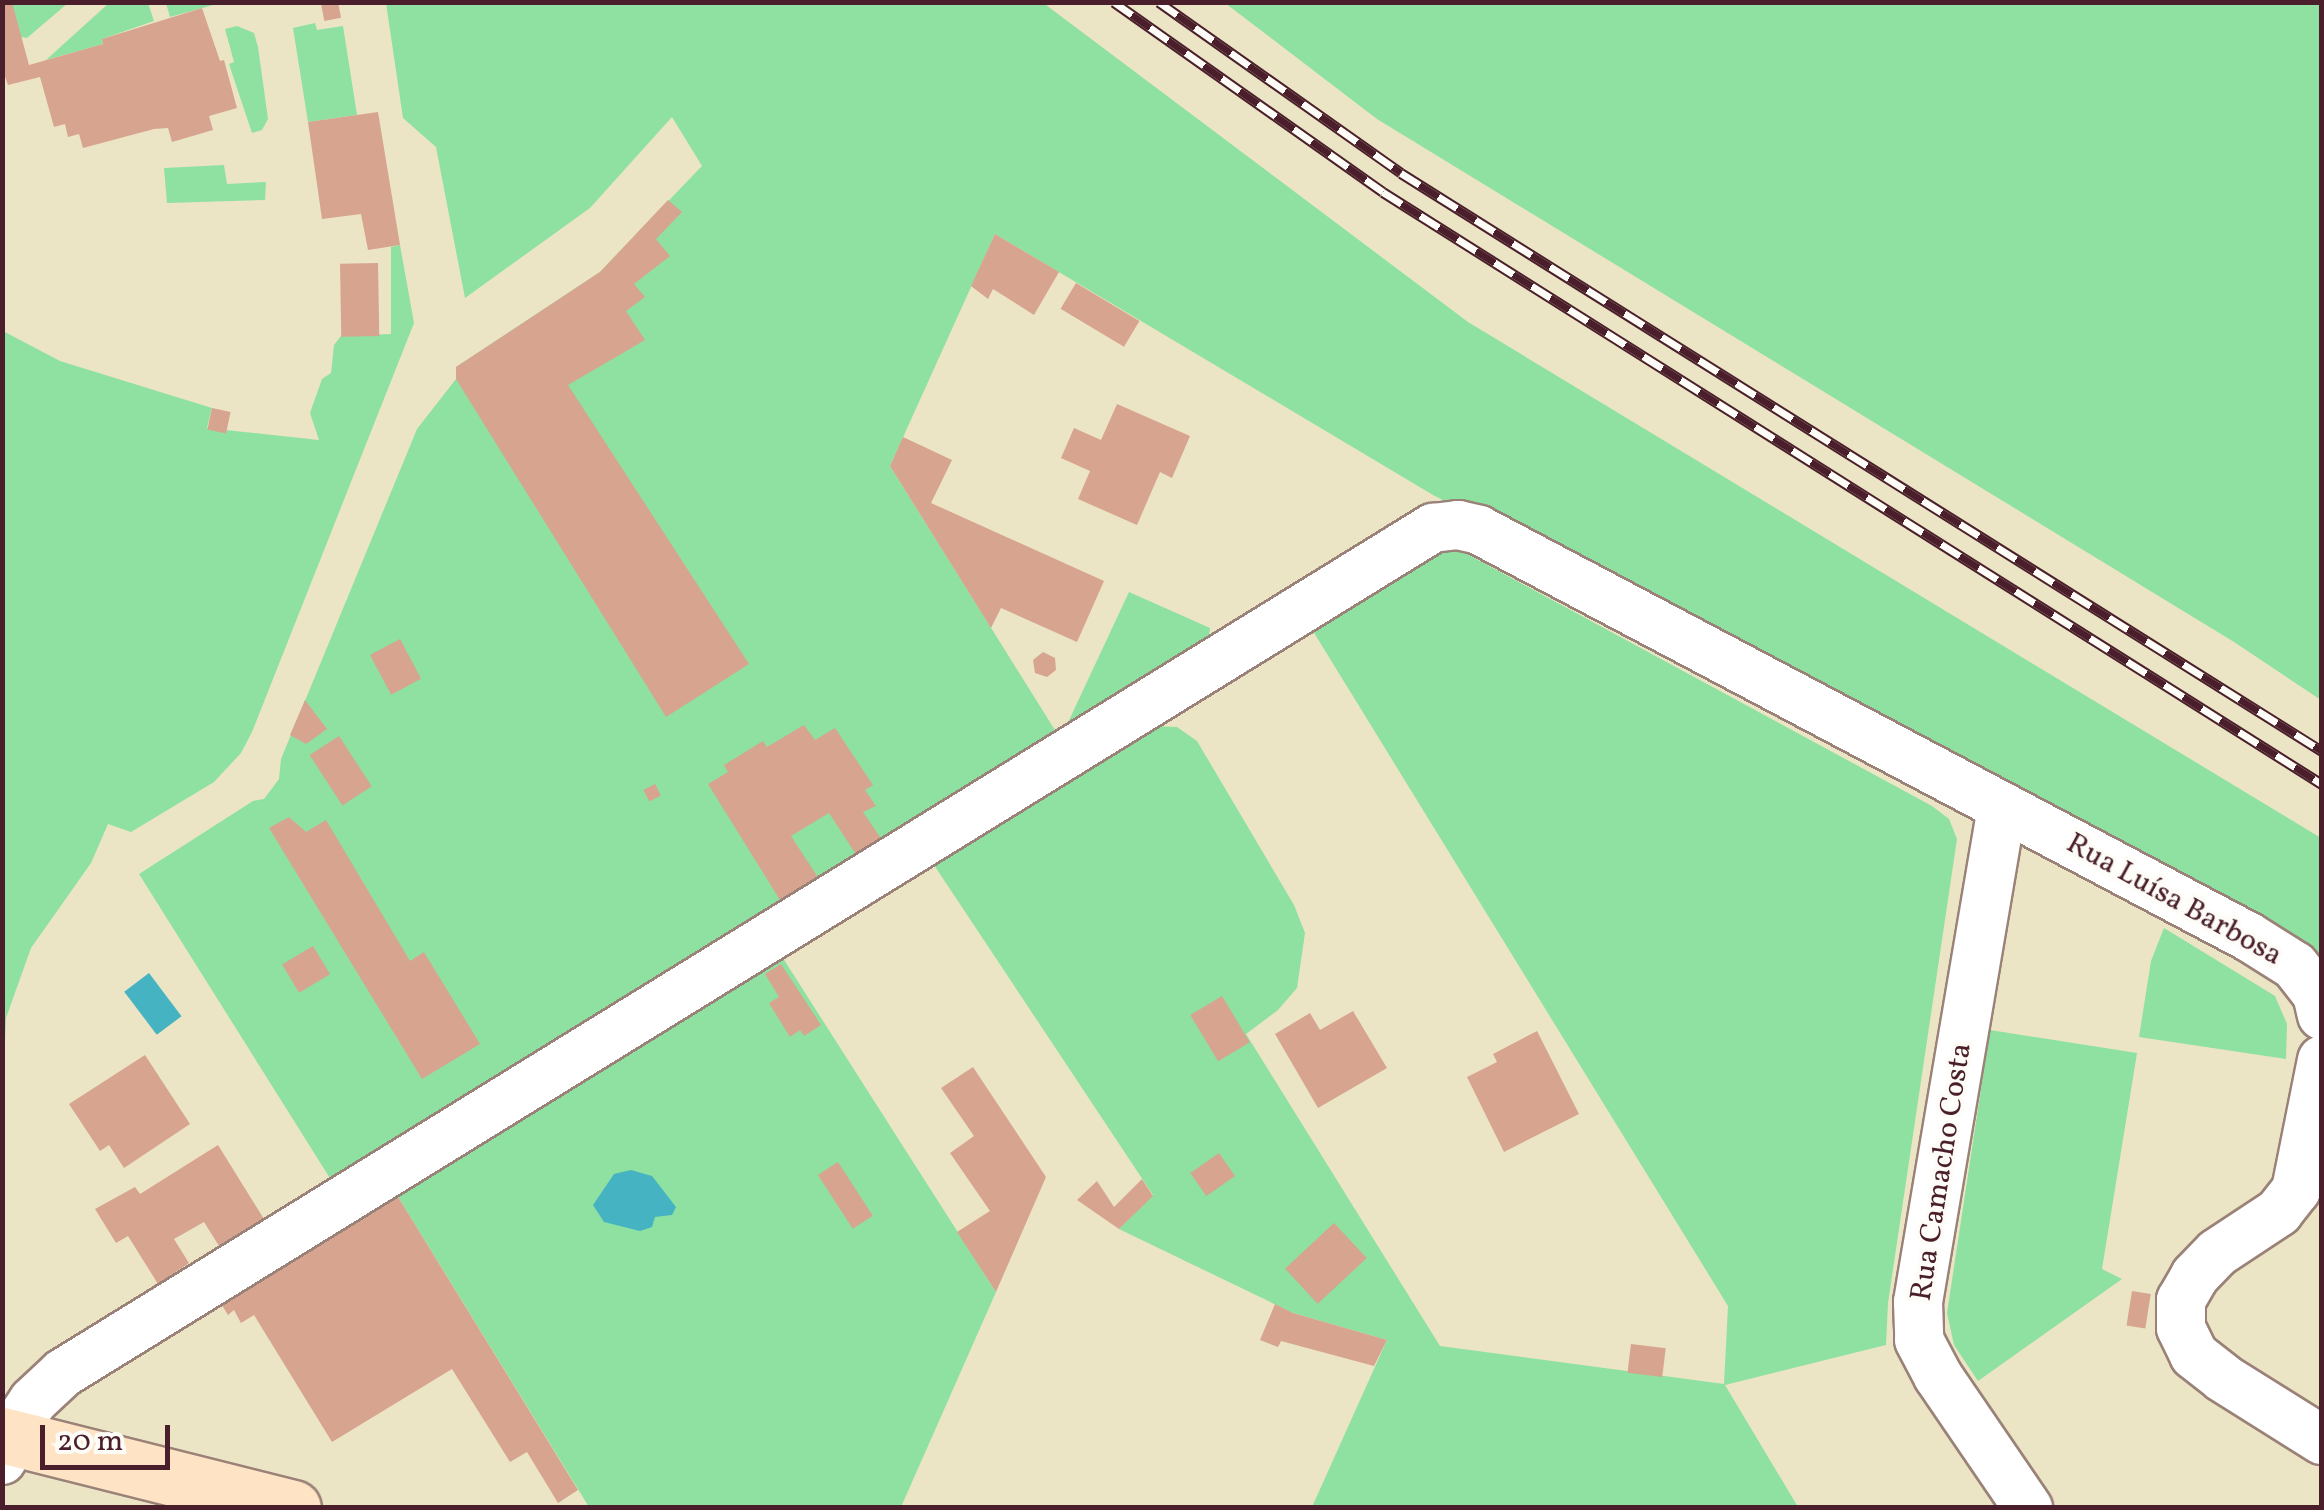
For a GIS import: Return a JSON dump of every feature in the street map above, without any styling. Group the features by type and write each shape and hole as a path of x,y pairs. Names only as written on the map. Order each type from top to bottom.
{"main road":[{"path":"4,1434 293,1508"}],"street":[{"name":"Rua Luísa Barbosa","path":"4,1434 63,1373 1433,528 1458,525 1479,530 2248,937 2294,966 2317,994 2322,1015"},
{"name":"Rua Camacho Costa","path":"2002,807 1918,1302 1919,1340 1938,1376 2028,1508"},
{"path":"2322,1060 2296,1190 2279,1212 2216,1253 2182,1300 2182,1328 2194,1355 2223,1378 2322,1440"}],"green space":[{"path":"166,2 220,3 170,17"},
{"path":"1042,2 1468,322 2321,838 2322,955 1808,676 1790,674 1433,495 995,234 890,466 1058,735 333,1183 139,874 253,801 264,799 279,779 281,759 417,429 456,379 456,367 600,272 702,166 672,117 590,208 465,298 436,147 403,118 386,3"},
{"path":"12,3 68,3 27,38 21,37"},
{"path":"109,3 148,3 154,21 102,39 103,44 46,60"},
{"path":"1225,3 2321,3 2321,700 2234,642 1377,119"},
{"path":"315,23 317,30 343,26 357,115 308,122 293,28"},
{"path":"237,26 254,33 258,47 268,119 262,130 252,133 229,64 234,62 225,29"},
{"path":"224,165 227,184 266,182 265,200 167,203 164,168"},
{"path":"400,245 414,323 252,732 241,753 214,782 131,832 108,824 91,863 31,948 6,1018 3,1091 3,331 60,361 212,408 207,428 319,440 310,413 322,379 331,373 334,345 341,336 391,334 391,247"},
{"path":"1445,542 1932,806 1949,819 1957,839 1888,1303 1886,1345 1725,1385 1798,1507 1312,1507 1387,1340 1293,1313 1119,1229 1153,1195 930,859 1152,726 1177,727 1197,741 1294,905 1305,933 1297,988 1278,1010 1246,1034 1440,1346 1724,1384 1728,1306 1308,623"},
{"path":"1129,592 1210,628 1208,643 1064,731"},
{"path":"2164,928 2275,996 2287,1024 2286,1059 2139,1037 2151,961"},
{"path":"779,952 996,1292 901,1507 589,1507 395,1192"},
{"path":"1990,1030 2137,1053 2102,1269 2122,1279 1978,1381 1954,1345 1947,1313"}],"water":[{"path":"149,973 181,1016 157,1035 124,992"},
{"path":"631,1170 652,1176 676,1207 672,1215 655,1217 652,1227 640,1231 604,1222 593,1205 614,1174"}],"building":[{"path":"2,2 12,2 29,65 103,44 102,39 202,8 220,61 224,60 237,108 209,116 213,130 172,142 168,128 83,148 79,134 68,137 65,124 54,127 40,77 8,85 2,68"},
{"path":"338,2 341,18 324,21 321,5"},
{"path":"378,112 400,245 368,250 361,214 322,219 308,122"},
{"path":"668,200 682,212 656,239 670,256 634,284 645,297 626,311 645,340 568,385 749,664 666,717 456,379 456,367 600,272"},
{"path":"995,234 1059,272 1034,315 993,289 988,299 971,286"},
{"path":"378,263 379,336 341,337 340,264"},
{"path":"1076,283 1139,321 1124,347 1061,309"},
{"path":"1117,404 1190,436 1172,478 1160,472 1137,525 1078,499 1090,471 1061,458 1074,428 1101,440"},
{"path":"212,408 231,412 226,433 207,430"},
{"path":"903,437 952,460 931,503 1104,581 1077,642 1001,608 991,628 890,466"},
{"path":"400,639 421,679 391,695 370,655"},
{"path":"1043,652 1055,658 1056,670 1047,677 1035,673 1033,660"},
{"path":"305,700 327,729 306,744 290,735"},
{"path":"804,725 815,740 835,728 873,785 865,790 876,806 863,812 884,843 859,859 829,813 791,836 821,882 783,905 708,784 728,772 724,765 763,741 767,747"},
{"path":"339,736 372,786 342,805 310,755"},
{"path":"655,784 661,796 649,801 643,790"},
{"path":"289,817 306,832 326,820 410,961 424,952 480,1044 422,1079 269,828"},
{"path":"313,946 330,974 299,993 282,965"},
{"path":"781,964 821,1025 804,1036 800,1030 790,1037 769,1003 779,997 765,974"},
{"path":"1222,996 1250,1042 1218,1061 1190,1015"},
{"path":"1353,1011 1387,1068 1318,1108 1275,1034 1310,1013 1320,1030"},
{"path":"1537,1031 1579,1114 1504,1152 1467,1077 1497,1062 1493,1054"},
{"path":"145,1055 190,1124 124,1168 109,1145 100,1151 69,1104"},
{"path":"973,1067 1046,1177 996,1292 957,1232 990,1211 950,1153 974,1136 941,1088"},
{"path":"218,1145 264,1219 219,1246 204,1222 174,1239 189,1263 158,1284 128,1236 116,1243 95,1209 135,1187 140,1194"},
{"path":"1219,1153 1235,1176 1206,1196 1190,1173"},
{"path":"838,1162 873,1216 853,1229 818,1175"},
{"path":"1142,1179 1153,1196 1119,1229 1077,1200 1097,1181 1114,1207"},
{"path":"395,1192 578,1490 558,1503 527,1452 510,1462 452,1369 332,1442 254,1315 241,1323 234,1310 228,1315 218,1299"},
{"path":"1334,1223 1367,1258 1318,1304 1285,1269"},
{"path":"2132,1291 2151,1294 2145,1329 2127,1326"},
{"path":"1275,1304 1293,1313 1387,1340 1374,1366 1281,1341 1278,1347 1260,1340"},
{"path":"1631,1344 1666,1348 1662,1377 1627,1373"}],"railway":[{"path":"1114,2 1383,192 2322,784"},
{"path":"1159,2 1401,173 2322,751"}]}
